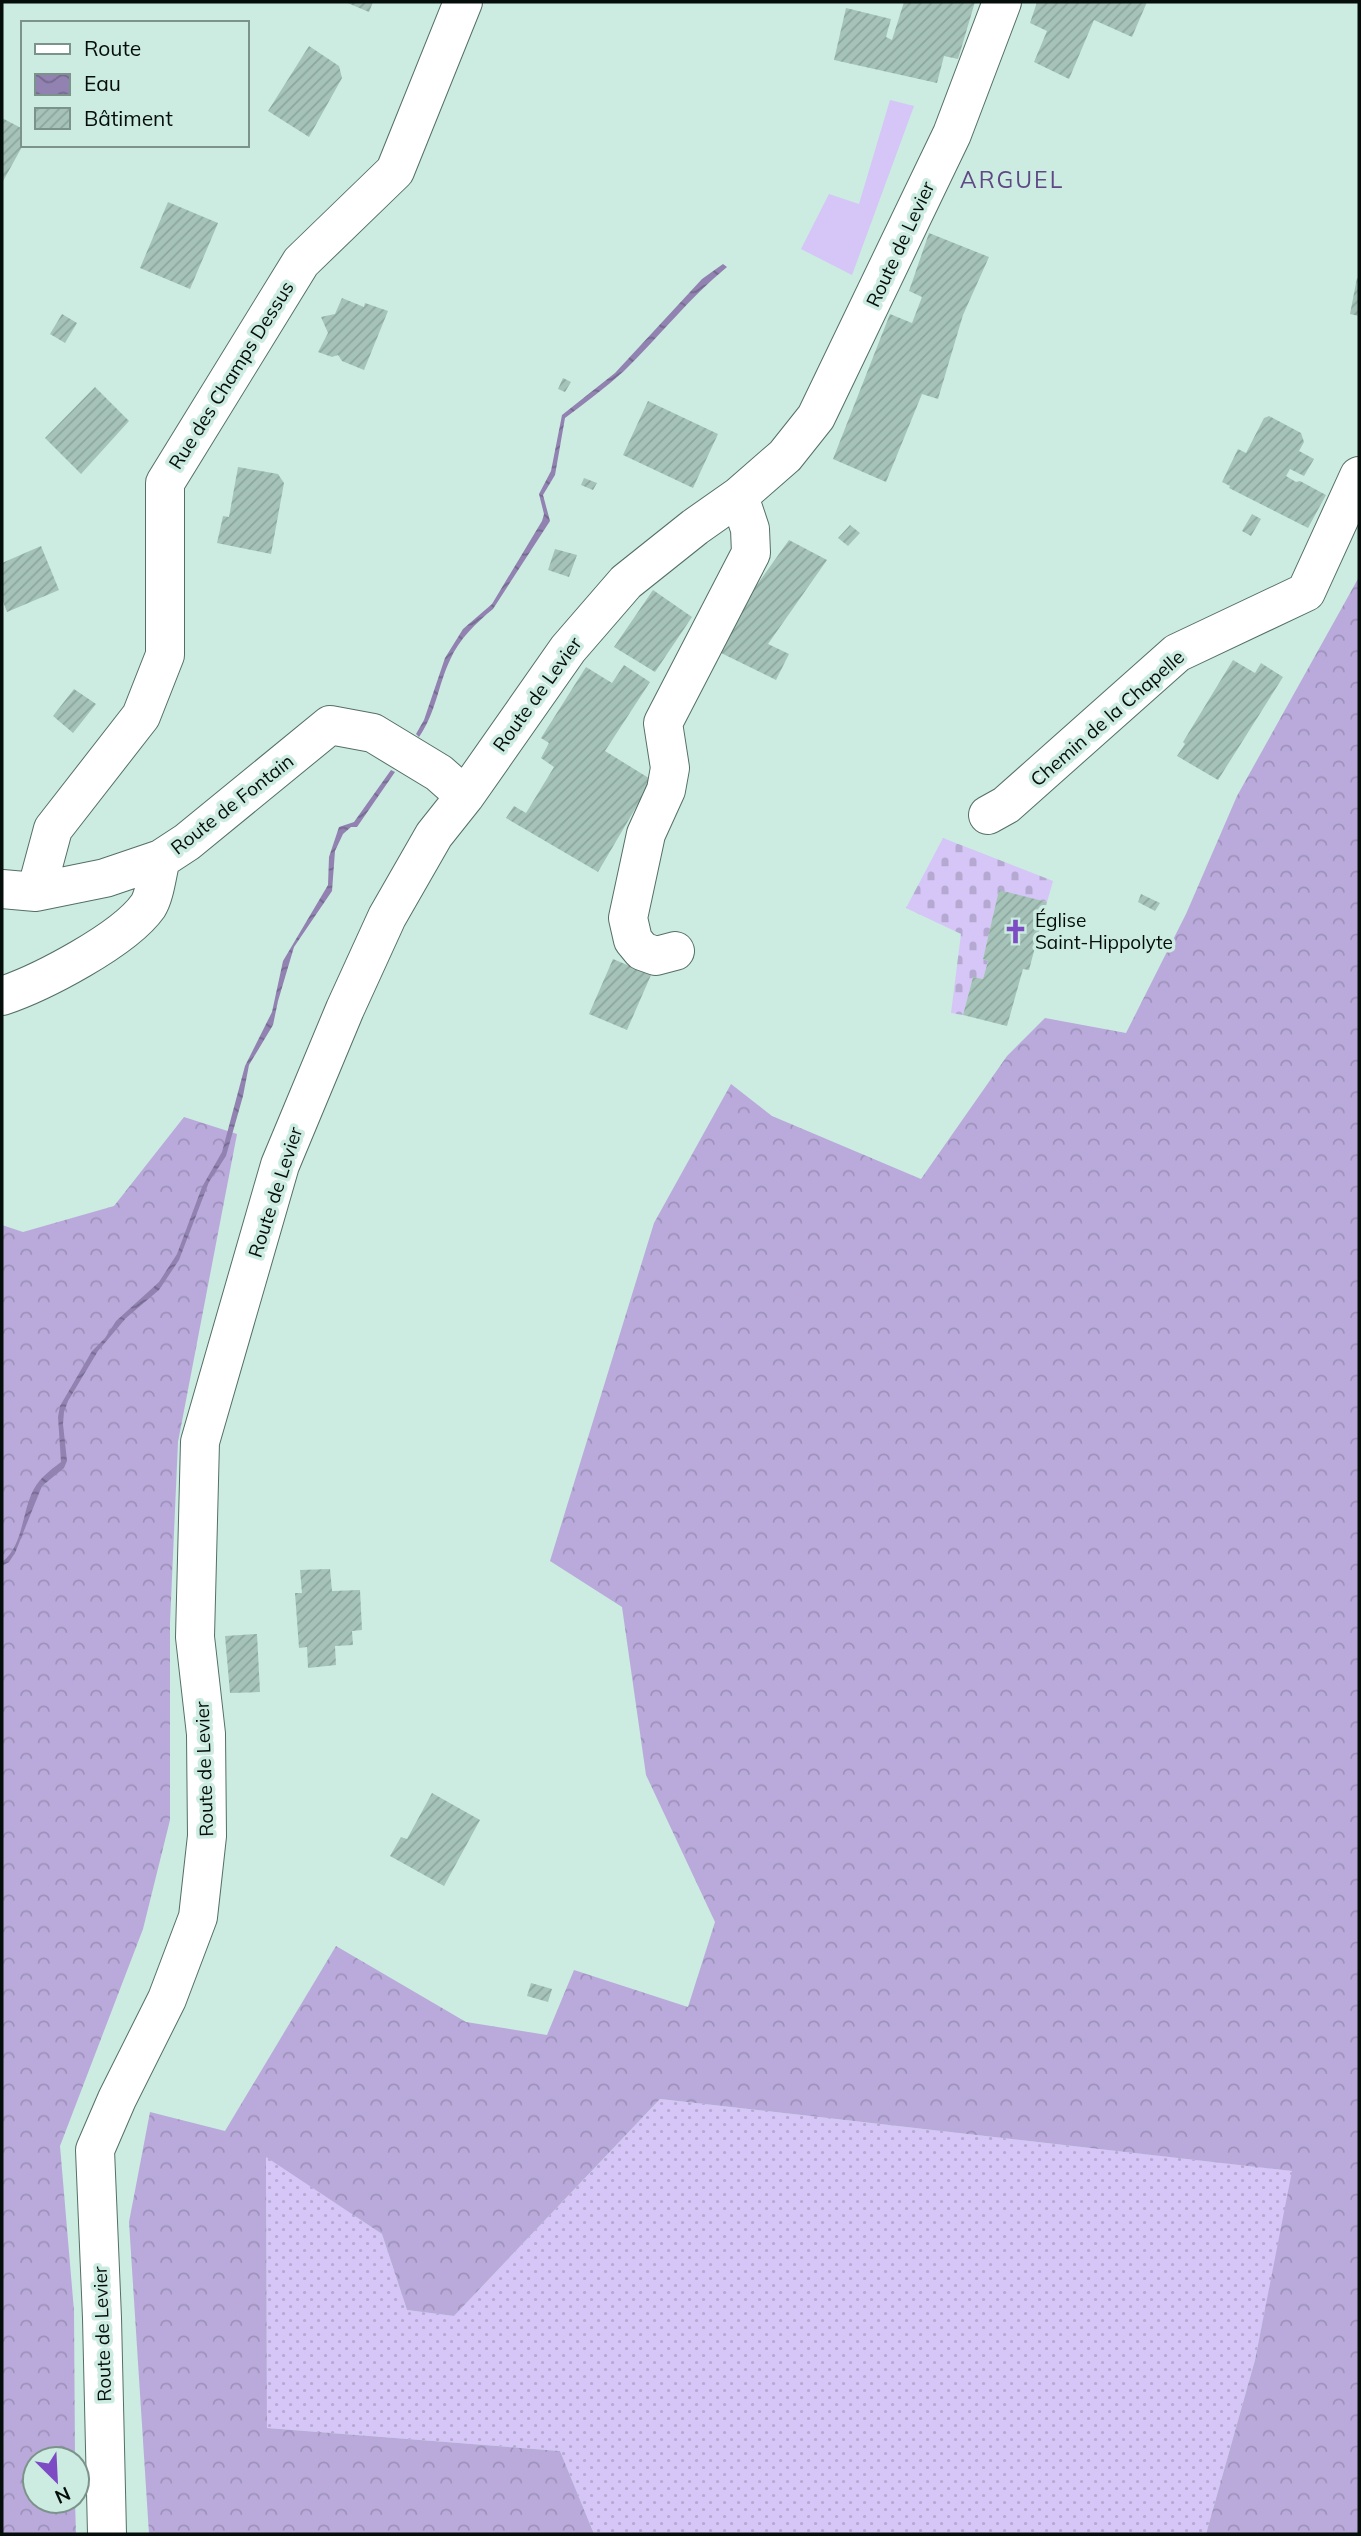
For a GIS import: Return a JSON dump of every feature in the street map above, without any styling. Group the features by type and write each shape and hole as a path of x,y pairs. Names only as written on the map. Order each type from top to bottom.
{"street":[{"name":"Rue des Champs Dessus","path":"19,890 52,829 141,716 165,655 164,483 301,261 395,172 463,2"},
{"name":"Route de Levier","path":"107,2534 95,2150 167,1999 198,1917 208,1836 206,1734 195,1637 200,1442 280,1166 345,1009 387,918 434,835 465,796 568,649 626,582 739,496 785,456 816,417 952,134 1002,2"},
{"name":"Chemin de la Chapelle","path":"988,814 1006,805 1177,653 1306,592 1359,476"},
{"path":"675,951 656,956 642,951 633,940 628,918 646,834 666,790 670,768 663,723 751,553 750,529 739,496"},
{"name":"Route de Fontain","path":"19,890 105,878 161,859 187,842 330,725 373,733 439,773 465,796"},
{"path":"2,996 68,965 112,939 148,905 161,859"}],"green space":[{"path":"890,100 914,106 852,275 801,249 829,194 859,204"},
{"path":"1359,577 1359,2534 1206,2534 1255,2360 1292,2171 660,2099 454,2316 407,2310 382,2234 266,2157 267,2428 560,2451 594,2534 149,2534 129,2222 150,2112 225,2131 336,1946 466,2022 547,2035 574,1970 688,2007 715,1922 646,1775 622,1607 550,1561 654,1223 731,1084 772,1116 921,1179 1007,1056 1045,1018 1126,1033 1186,914 1237,796"},
{"path":"943,838 1053,881 1047,902 999,891 983,959 988,961 983,979 973,977 963,1015 951,1013 961,934 906,908"},
{"path":"184,1117 237,1134 178,1442 170,1623 170,1820 143,1929 60,2146 74,2311 75,2445 21,2445 21,2515 75,2515 76,2534 2,2534 2,1225 23,1232 114,1206"},
{"path":"660,2099 1293,2171 1255,2360 1206,2534 594,2534 560,2451 267,2428 266,2156 382,2234 407,2310 454,2316"}],"water":[{"path":"723,264 727,267 624,371 565,418 555,475 543,495 550,521 493,609 458,645 419,737 416,734 424,720 445,658 463,629 492,604 542,521 544,514 539,494 551,471 562,415 615,373 702,279"},
{"path":"391,770 395,772 357,827 351,827 343,834 335,851 332,891 294,947 273,1025 249,1065 226,1156 209,1182 179,1260 159,1290 126,1318 98,1351 68,1401 63,1424 67,1461 64,1468 42,1486 15,1553 9,1562 2,1566 18,1540 34,1490 44,1476 61,1462 58,1417 60,1406 92,1351 116,1321 159,1282 177,1254 202,1187 222,1152 245,1066 272,1012 283,961 328,885 329,857 339,827 354,822"}],"building":[{"path":"345,2 373,2 369,12"},
{"path":"904,2 975,2 958,59 944,56 937,83 834,60 846,8 891,19 886,37 892,40"},
{"path":"1037,2 1147,2 1132,37 1094,20 1069,79 1034,62 1047,31 1030,23"},
{"path":"309,46 339,66 342,78 309,137 268,111"},
{"path":"2,118 21,128 22,147 2,183"},
{"path":"168,202 218,223 190,289 140,268"},
{"path":"929,233 989,257 963,315 938,399 922,394 886,482 833,459 890,314 912,323 922,297 909,291"},
{"path":"1357,278 1359,279 1359,316 1350,314"},
{"path":"342,298 364,307 365,303 388,311 364,370 342,361 338,355 332,357 318,352 328,333 321,317 335,314"},
{"path":"62,314 77,323 65,343 50,334"},
{"path":"563,378 571,382 565,392 558,389"},
{"path":"95,387 129,421 81,474 45,438"},
{"path":"648,401 718,434 693,488 623,455"},
{"path":"1269,416 1301,433 1304,442 1299,451 1314,459 1304,476 1290,469 1286,476 1326,495 1308,528 1222,482 1238,449 1246,453 1264,418"},
{"path":"238,467 278,474 284,483 271,554 217,543 223,516 229,517"},
{"path":"584,478 597,483 593,490 581,485"},
{"path":"1252,514 1261,519 1251,536 1242,531"},
{"path":"850,525 860,533 848,546 838,538"},
{"path":"789,540 827,560 768,644 789,654 776,680 717,651 736,614"},
{"path":"41,546 59,590 7,612 2,599 2,563"},
{"path":"555,549 577,555 569,577 548,570"},
{"path":"653,590 692,617 655,672 614,647"},
{"path":"1233,660 1255,673 1261,663 1283,677 1218,780 1177,756"},
{"path":"624,665 650,682 605,751 652,780 598,872 506,818 514,806 526,813 554,767 541,758 549,743 541,738 586,667 612,683"},
{"path":"74,689 96,704 73,733 53,716"},
{"name":"Église Saint-Hippolyte","path":"999,890 1047,902 1029,970 1023,969 1007,1026 963,1015 973,977 983,979 988,961 983,959"},
{"path":"1141,894 1160,903 1155,911 1138,902"},
{"path":"613,959 651,975 627,1030 589,1014"},
{"path":"330,1569 332,1591 360,1590 362,1630 352,1631 353,1645 335,1646 336,1665 308,1668 307,1647 299,1648 295,1593 302,1593 300,1570"},
{"path":"257,1634 260,1692 230,1693 225,1636"},
{"path":"432,1793 480,1820 444,1886 390,1856 401,1837 407,1839"},
{"path":"531,1983 552,1989 548,2002 527,1996"}],"place":[{"name":"Église Saint-Hippolyte","path":"1015,931"}],"district":[{"name":"ARGUEL","path":"1012,179"}]}
